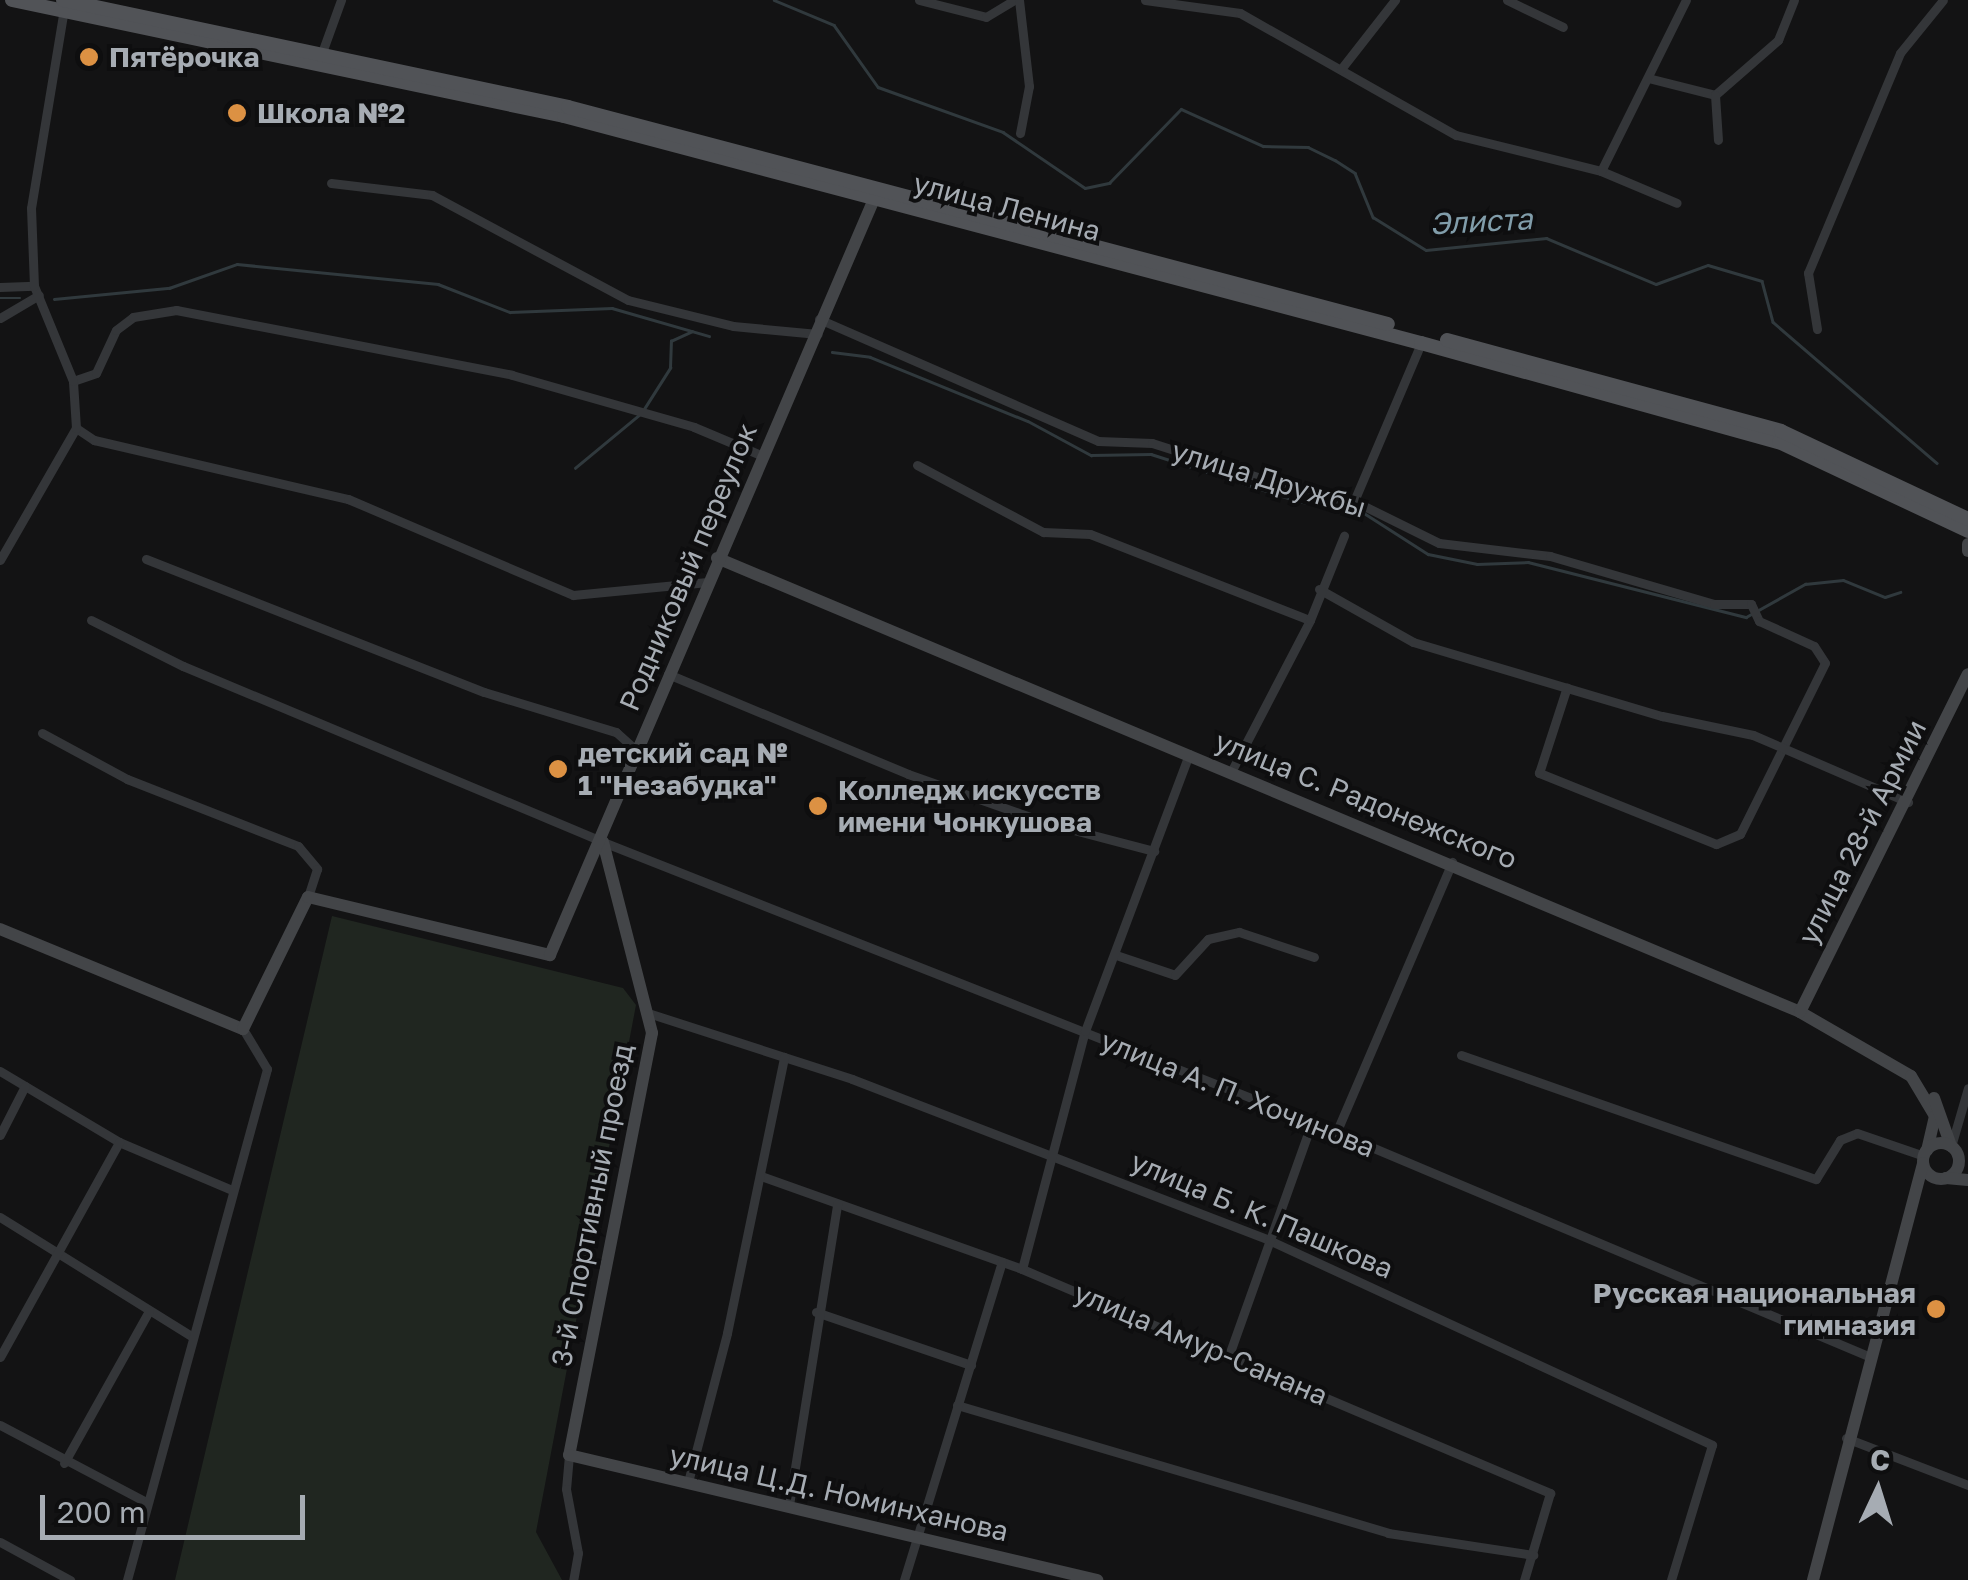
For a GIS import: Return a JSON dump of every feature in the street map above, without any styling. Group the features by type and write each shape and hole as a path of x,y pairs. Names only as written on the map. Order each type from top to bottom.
{"main road":[{"name":"улица Ленина","path":"12,0 64,4 568,107 1818,455 1968,531"},
{"name":"улица Ленина","path":"875,193 1764,426 1821,445 1968,519"}],"street":[{"path":"320,59 341,0"},
{"path":"919,0 986,17 1016,0 1030,86 1020,133"},
{"path":"1145,0 1240,13 1456,135 1601,171 1677,203"},
{"path":"1240,13 1243,0"},
{"path":"1341,68 1395,0"},
{"path":"1508,0 1563,27"},
{"path":"1601,171 1686,0"},
{"path":"1718,140 1715,95 1738,70 1778,40 1794,0"},
{"path":"1817,328 1808,273 1900,53 1943,0"},
{"path":"0,560 76,428 73,380 36,290 31,208 64,4"},
{"path":"1648,78 1715,95"},
{"path":"331,183 432,195 628,300 733,326 818,334"},
{"name":"Родниковый переулок","path":"308,897 550,956 603,842 706,582 818,334 819,319 875,193"},
{"path":"0,287 36,290"},
{"path":"0,318 36,290"},
{"path":"73,380 96,373 116,330 133,316 176,310 512,375 694,427 763,456"},
{"name":"улица Дружбы","path":"819,319 1098,441 1152,442 1339,503 1354,501 1439,542 1550,556 1714,604 1752,606 1757,618 1814,646 1825,663 1781,751"},
{"path":"1354,501 1422,342"},
{"path":"76,428 94,440 348,499 573,595 706,582"},
{"path":"917,466 1043,532 1090,534 1310,620"},
{"path":"1231,772 1310,620 1319,589 1344,536"},
{"path":"1968,544 1968,552"},
{"name":"улица С. Радонежского","path":"717,558 1452,862 1800,1012 1911,1076"},
{"path":"146,559 484,692 616,732 637,751"},
{"path":"1319,589 1413,642 1753,735 1781,751 1908,802"},
{"name":"улица А. П. Хочинова","path":"91,620 182,666 603,842 1312,1122 1868,1356"},
{"path":"668,674 908,774 1047,824 1154,852"},
{"name":"улица 28-й Армии","path":"1800,1012 1908,802 1968,674"},
{"path":"1567,687 1540,773 1716,844 1740,834 1781,751"},
{"path":"42,733 127,779 298,846 317,869 308,897 243,1029"},
{"path":"1022,1269 1084,1031 1189,754"},
{"name":"3-й Спортивный проезд","path":"573,1580 578,1553 566,1490 569,1456 652,1032 603,842"},
{"path":"1336,1134 1452,862"},
{"path":"0,928 243,1029 267,1069 144,1501 126,1580"},
{"path":"1116,955 1174,975 1208,939 1239,932 1314,957"},
{"name":"улица Б. К. Пашкова","path":"648,1013 784,1057 1272,1240 1712,1445 1671,1580"},
{"path":"1461,1055 1816,1179 1840,1140 1857,1133 1925,1156 1955,1150"},
{"path":"688,1482 761,1176 784,1057"},
{"path":"0,1072 119,1142 232,1190"},
{"path":"1911,1076 1941,1108 1955,1150 1968,1170"},
{"path":"1813,1580 1846,1438 1935,1116 1911,1076"},
{"path":"0,1135 25,1086"},
{"path":"1915,1199 1956,1171 1955,1150 1968,1088"},
{"path":"1229,1355 1312,1122"},
{"path":"0,1357 119,1142"},
{"path":"1925,1156 1944,1178 1968,1180"},
{"name":"улица Амур-Санана","path":"761,1176 1022,1269 1550,1493 1524,1580"},
{"path":"789,1505 816,1312 837,1204"},
{"path":"0,1217 192,1336"},
{"path":"904,1580 914,1537 1002,1262"},
{"path":"64,1463 149,1311"},
{"path":"816,1312 971,1365"},
{"path":"958,1404 1388,1533 1532,1555"},
{"path":"0,1425 64,1463 144,1501"},
{"path":"1846,1438 1968,1485"},
{"name":"улица Ц.Д. Номинханова","path":"569,1456 1094,1580"},
{"path":"0,1542 70,1580"}],"shaded area":[{"path":"332,916 623,988 636,1005 536,1532 562,1580 175,1580"}],"waterway":[{"name":"Элиста","path":"774,0 834,25 878,87 1003,132 1085,188 1109,183 1181,109 1263,146 1308,147 1335,160 1355,173 1373,217 1426,250 1546,238 1656,284 1708,265 1762,281 1773,322 1937,463"},
{"path":"54,299 169,288 237,264 438,284 510,312 612,308 709,336"},
{"path":"0,298 20,298"},
{"path":"644,409 670,368 671,341 692,331"},
{"path":"832,352 870,357 1028,421 1091,455 1151,454 1297,501 1364,513 1428,554 1477,564 1528,562 1746,617 1805,584 1843,580 1885,597 1900,592"},
{"path":"575,468 639,415"}],"place":[{"name":"Пятёрочка","path":"89,57"},
{"name":"Школа №2","path":"237,113"},
{"name":"детский сад № 1 \"Незабудка\"","path":"558,769"},
{"name":"Колледж искусств имени Чонкушова","path":"818,806"},
{"name":"Русская национальная гимназия","path":"1936,1309"}]}
